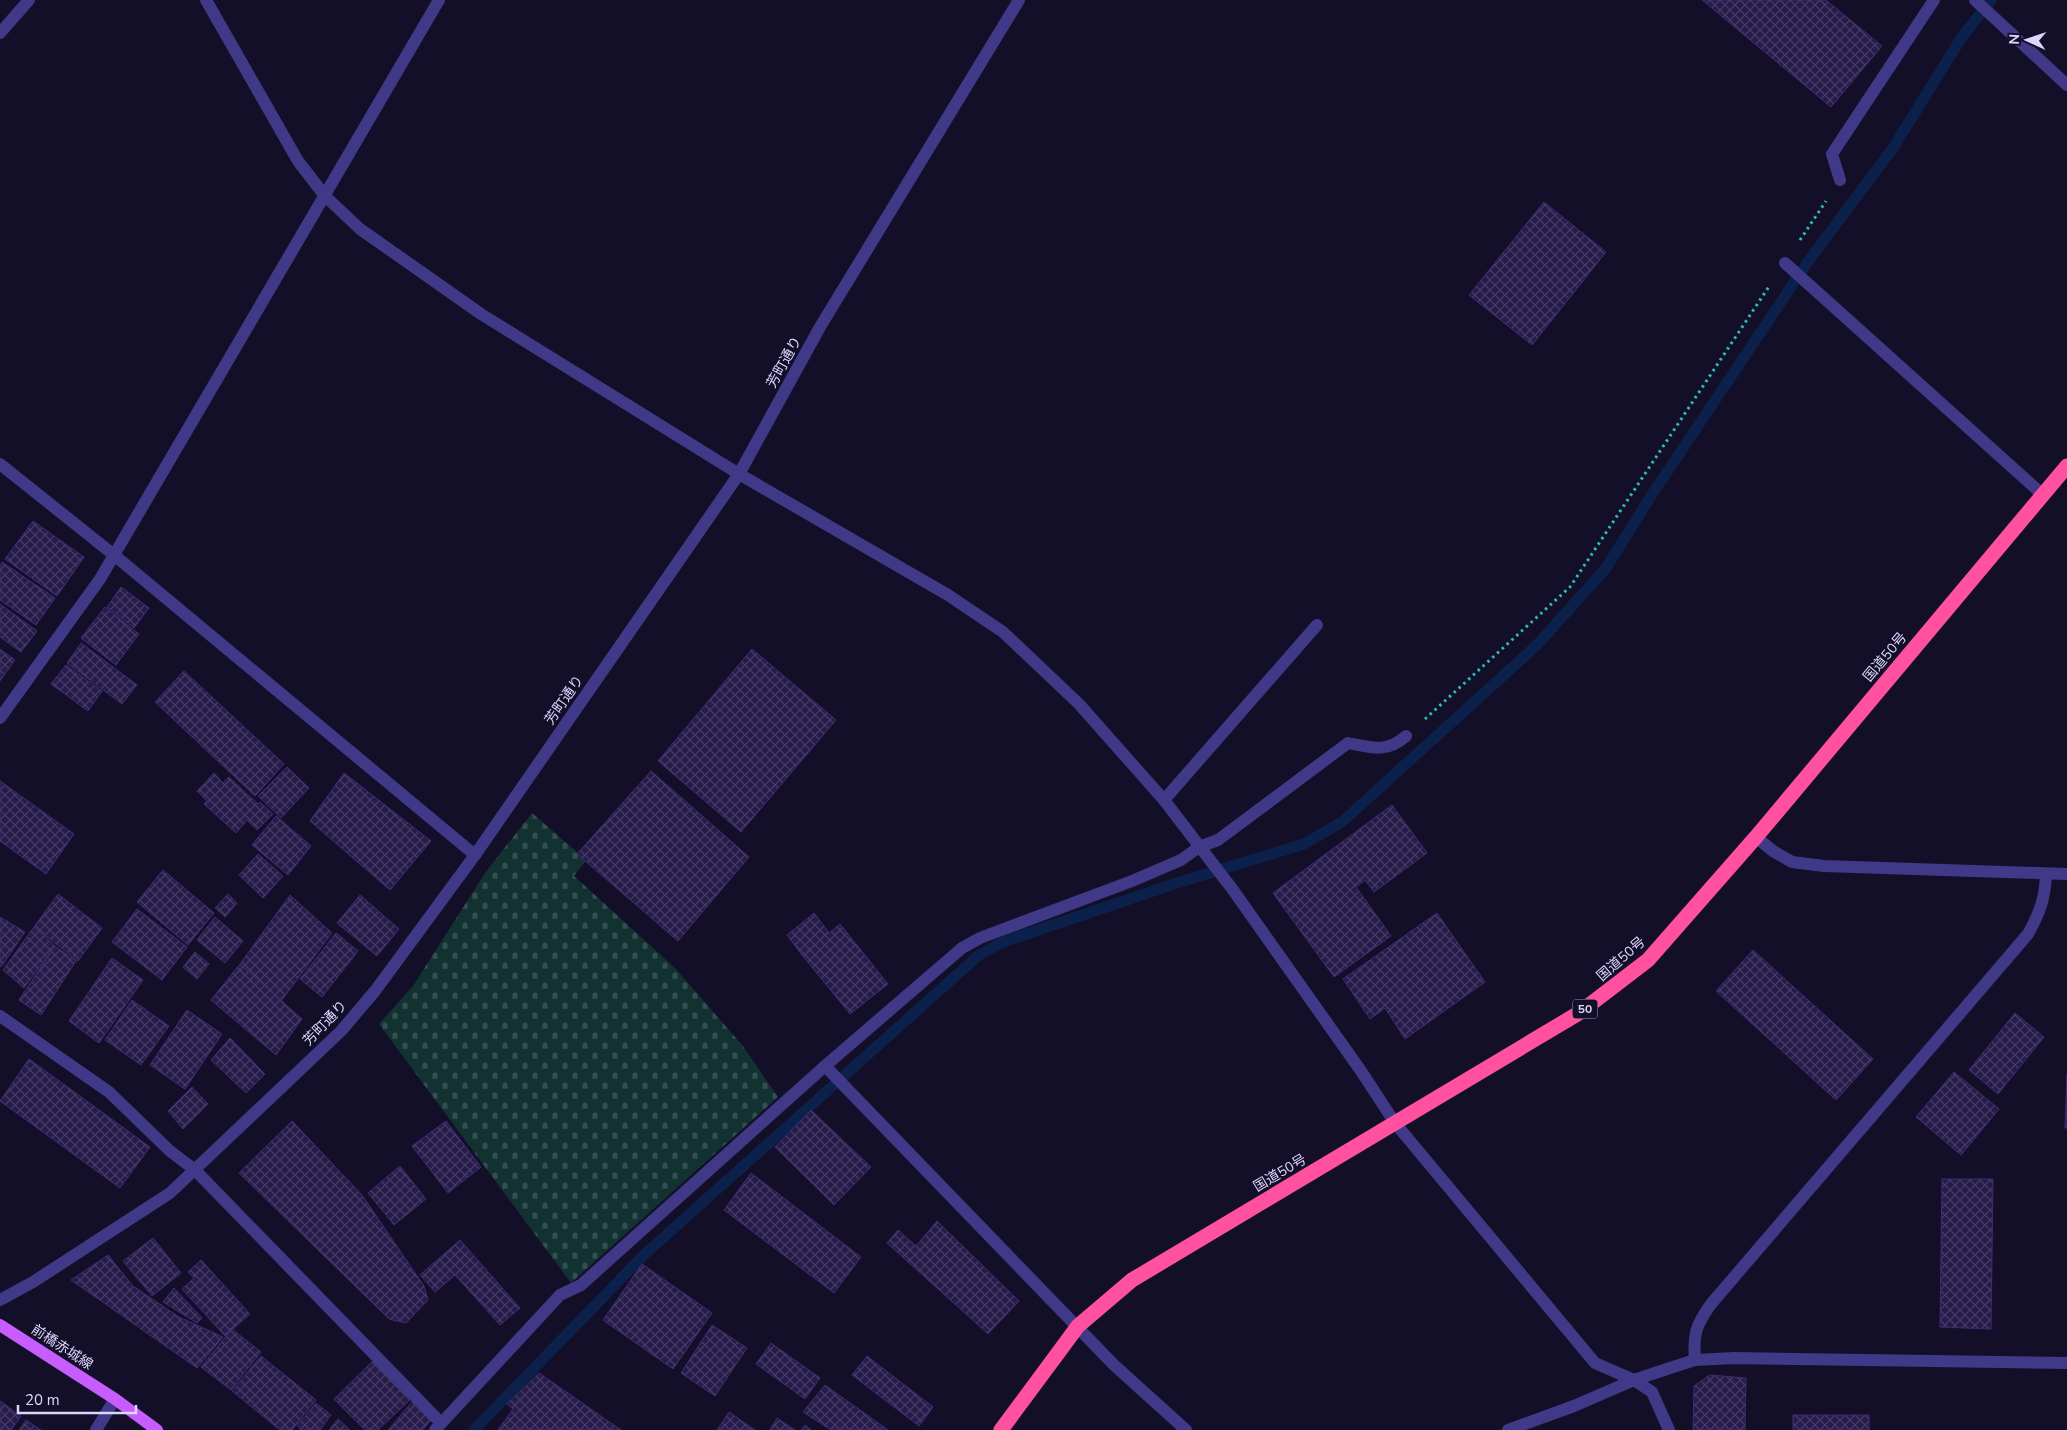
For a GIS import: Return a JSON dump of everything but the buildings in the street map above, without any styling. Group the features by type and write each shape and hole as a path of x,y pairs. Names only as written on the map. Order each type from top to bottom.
{"highway":[{"name":"国道50号","path":"1001,1430 1078,1326 1132,1280 1579,1013 1648,960 1756,837 2067,466"}],"main road":[{"name":"前橋赤城線","path":"0,1325 116,1399 157,1430"}],"street":[{"path":"0,33 30,0"},
{"path":"206,0 298,161 324,196 360,229 481,314 739,474 948,595 1003,632 1079,704 1164,800 1238,898 1395,1123 1595,1363 1634,1380 1652,1392 1669,1430"},
{"path":"0,718 114,556 439,0"},
{"name":"芳町通り","path":"0,1300 33,1282 170,1193 341,1031 375,992 475,855 739,474 820,327 1019,0"},
{"path":"1840,180 1832,154 1934,0"},
{"path":"1974,0 2067,85"},
{"path":"1784,263 2043,495"},
{"path":"0,464 475,855"},
{"path":"1164,800 1317,625"},
{"path":"0,1016 109,1092 170,1151 195,1170 438,1426 560,1295 581,1285 962,948 980,938 1132,881 1181,860 1199,847 1218,840 1348,744 1371,748 1395,746 1406,736"},
{"path":"1756,837 1773,851 1792,862 1824,866 2067,874"},
{"path":"1695,1360 1695,1331 1711,1304 2028,934 2040,912 2045,893 2046,874"},
{"path":"826,1068 1114,1365 1186,1430"},
{"path":"1508,1430 1591,1400 1634,1380 1695,1360 1734,1358 2067,1363"},
{"path":"96,1430 116,1399"}],"path":[{"path":"1406,736 1570,587 1840,180"}],"green space":[{"path":"532,813 586,860 574,876 675,968 742,1045 778,1097 571,1283 379,1024 413,986 485,873"}],"waterway":[{"path":"474,1430 645,1254 979,955 1003,942 1174,884 1304,844 1342,822 1537,645 1606,568 1651,496 1807,263 1893,148 1962,37 1991,0"}]}
